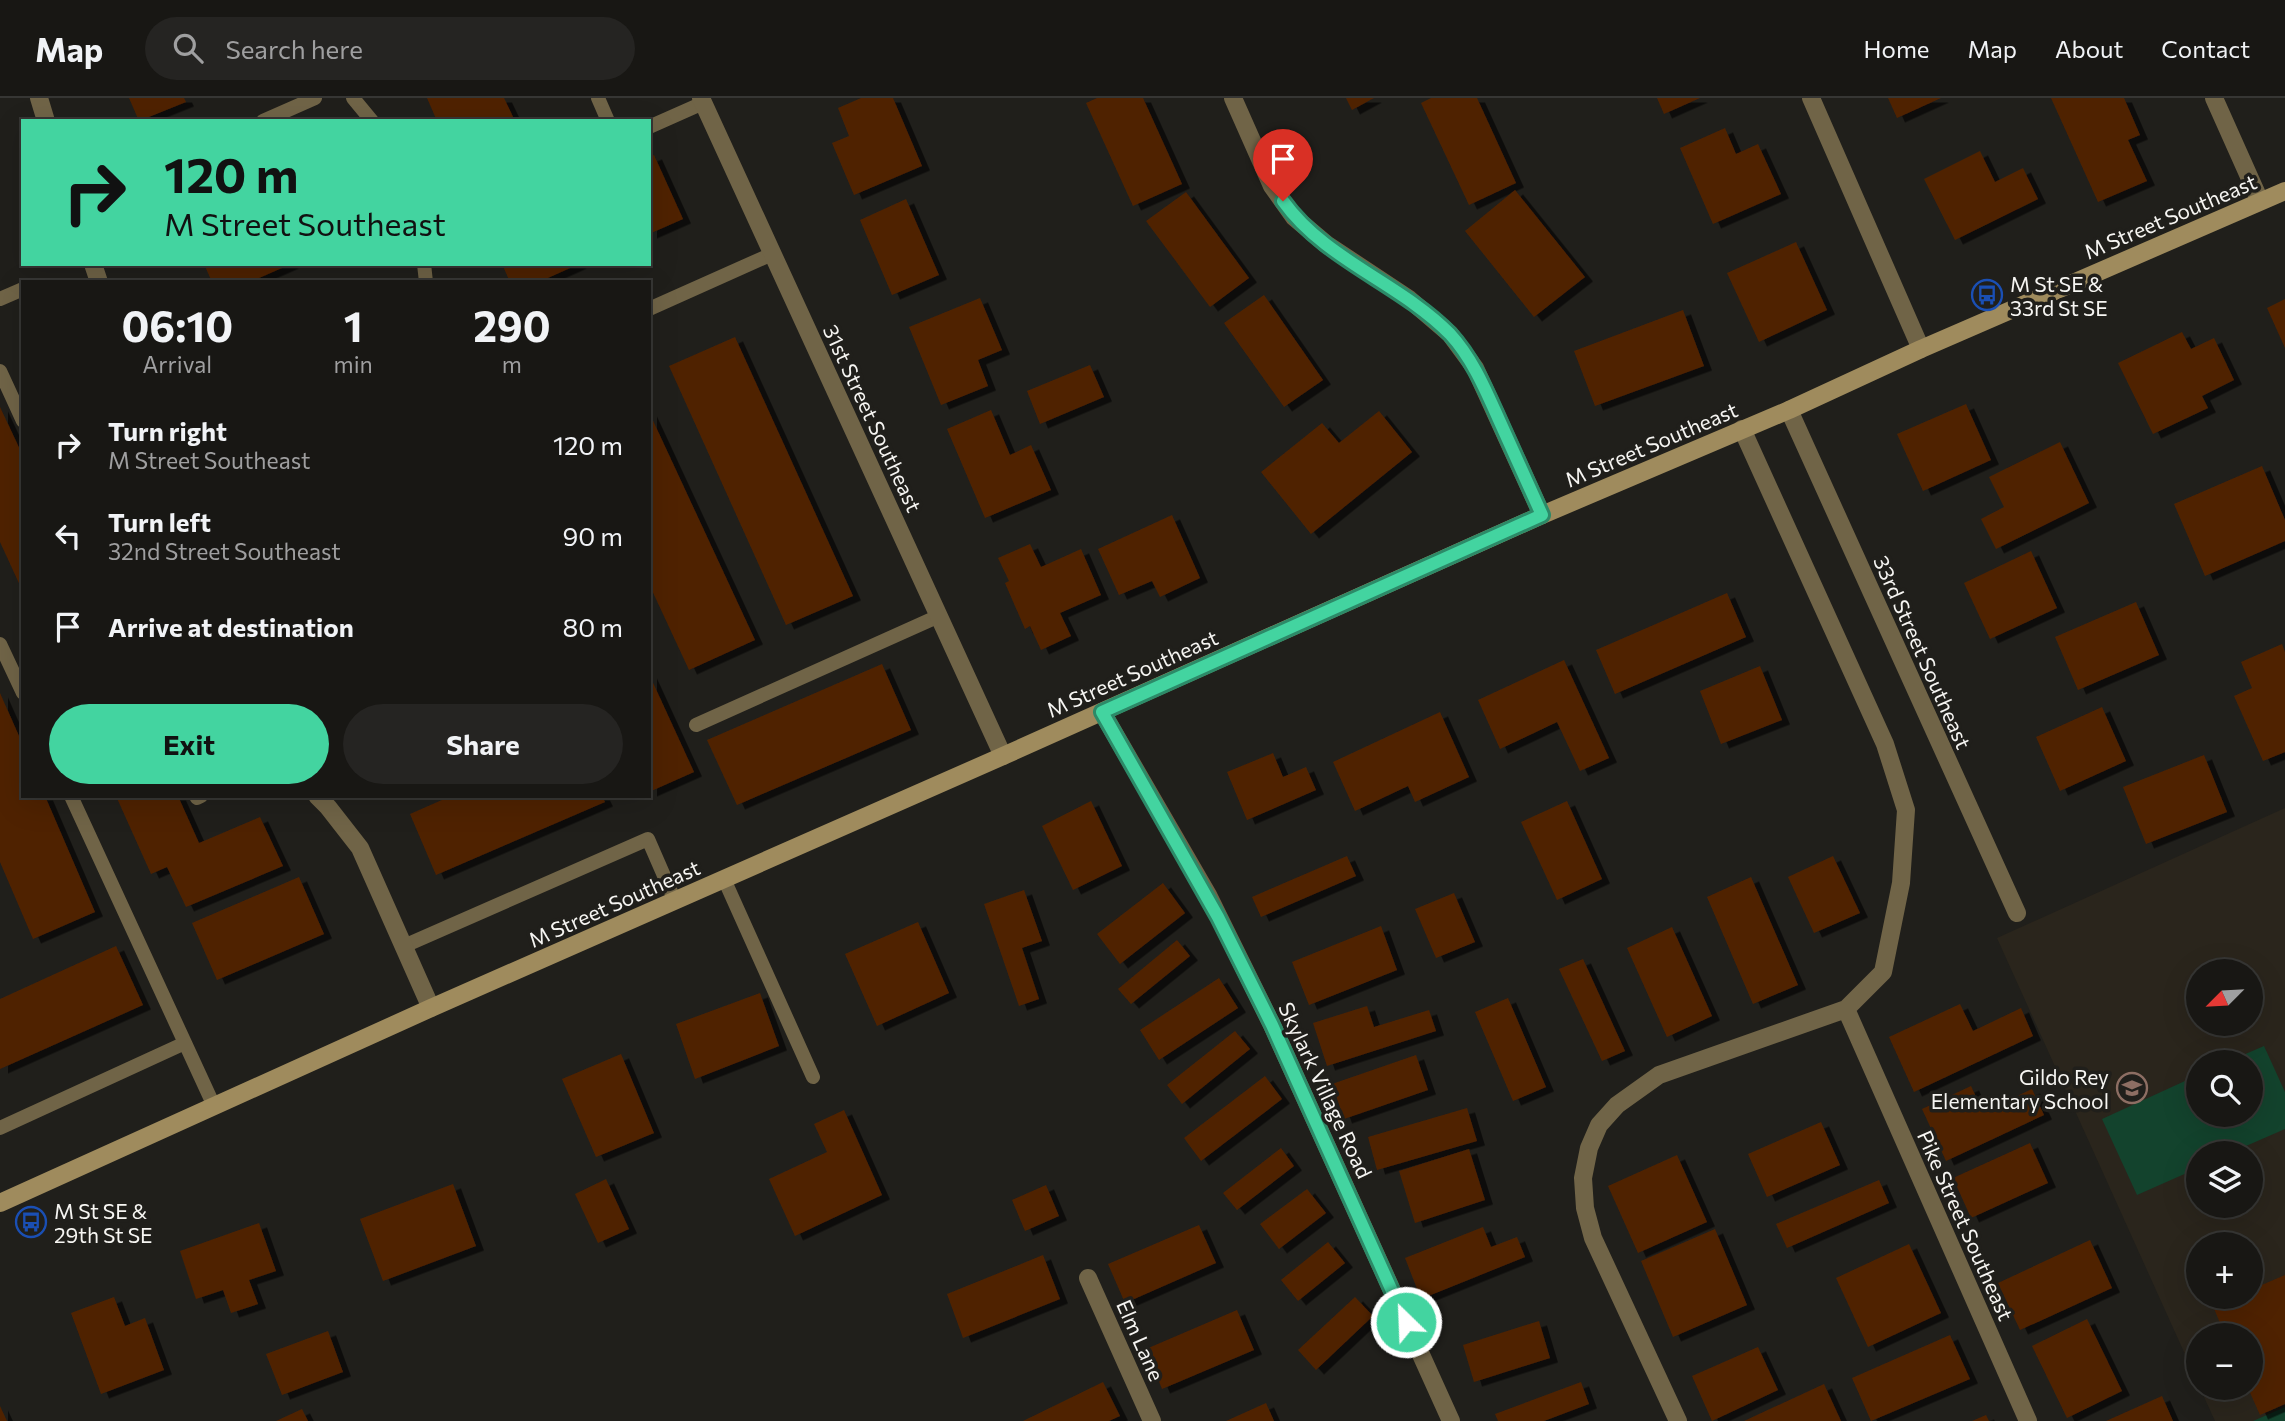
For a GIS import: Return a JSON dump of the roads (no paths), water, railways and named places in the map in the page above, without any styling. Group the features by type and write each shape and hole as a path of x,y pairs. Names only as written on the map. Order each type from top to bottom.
{"street":[{"path":"39,98 45,119"},
{"path":"1233,98 1272,186 1294,217 1326,244 1409,299 1450,334 1475,368 1542,515"},
{"path":"1811,98 1921,349"},
{"path":"2214,98 2260,201"},
{"name":"31st Street Southeast","path":"702,100 1003,756"},
{"name":"M Street Southeast","path":"0,1203 431,1008 1542,515 1789,410 1921,349 2285,191"},
{"name":"33rd Street Southeast","path":"1789,410 2017,913"},
{"path":"1678,1421 1593,1238 1583,1178 1589,1148 1600,1125 1616,1105 1659,1075 1846,1009 1884,972 1901,883 1906,810 1885,744 1742,429"},
{"name":"Skylark Village Road","path":"1102,712 1208,895 1266,1013 1451,1421"},
{"path":"319,798 360,848 431,1008"},
{"name":"Pike Street Southeast","path":"1846,1009 2028,1421"},
{"name":"Elm Lane","path":"1088,1278 1152,1421"}],"lane":[{"path":"267,119 315,98"},
{"path":"353,98 370,119"},
{"path":"598,98 607,119"},
{"path":"651,126 702,100"},
{"path":"651,308 772,254"},
{"path":"0,299 21,290"},
{"path":"0,371 21,413"},
{"path":"696,725 939,616"},
{"path":"0,644 21,689"},
{"path":"72,798 214,1106"},
{"path":"404,946 648,839 675,901"},
{"path":"724,879 813,1077"},
{"path":"0,1128 185,1042"}],"place":[{"name":"M St SE & 33rd St SE","path":"1987,295"},
{"name":"Gildo Rey Elementary School","path":"2132,1088"},
{"name":"M St SE & 29th St SE","path":"31,1222"}]}
